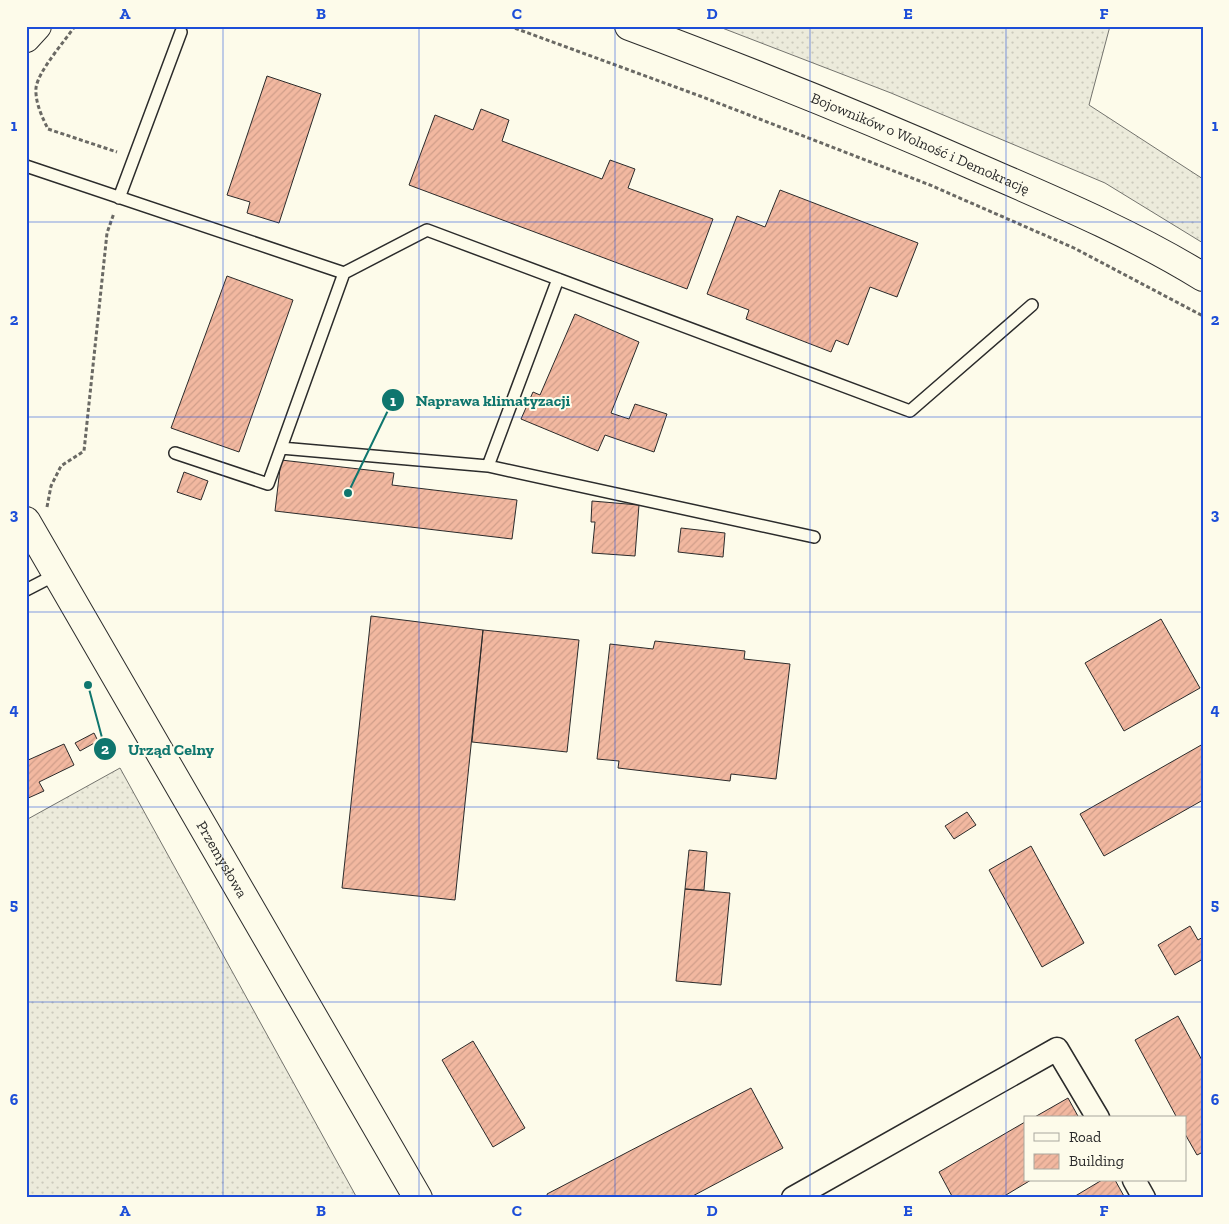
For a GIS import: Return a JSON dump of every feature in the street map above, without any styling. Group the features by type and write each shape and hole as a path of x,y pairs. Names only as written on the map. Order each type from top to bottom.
{"street":[{"path":"26,38 37,26"},
{"name":"Bojowników o Wolność i Demokrację","path":"628,26 807,94 1064,205 1203,277"},
{"name":"Przemysłowa","path":"36,515 57,574 418,1198"},
{"path":"793,1198 1057,1048 1097,1116"},
{"path":"1135,1182 1144,1198"}],"lane":[{"path":"119,198 181,32"},
{"path":"26,166 344,273"},
{"path":"175,453 268,484 344,273 427,230 910,411 1032,305"},
{"path":"488,466 558,279"},
{"path":"281,448 488,466 814,537"},
{"path":"26,590 57,574"}],"path":[{"path":"75,26 39,76 36,90 40,116 48,129 134,158"},
{"path":"508,26 700,96 930,185 1074,248 1203,316"},
{"path":"36,515 61,466 84,451 107,233 119,198"}],"shaded area":[{"path":"717,26 1110,26 1089,105 1203,179 1203,243 1105,183 891,93"},
{"path":"120,768 357,1198 26,1198 26,820"}],"building":[{"path":"267,76 321,94 279,223 247,213 250,202 227,195"},
{"path":"481,109 509,120 502,141 602,179 610,160 635,169 628,188 713,219 687,289 409,185 435,115 473,130"},
{"path":"780,190 918,243 897,297 870,287 848,345 836,340 831,352 746,319 749,310 707,294 737,216 765,227"},
{"path":"227,276 293,300 239,452 171,428"},
{"path":"575,314 639,342 611,413 629,419 635,404 667,414 654,452 605,435 598,451 521,419 533,392 540,395"},
{"path":"281,460 394,473 392,485 517,500 512,539 275,511"},
{"path":"184,472 208,481 201,500 177,492"},
{"path":"592,501 639,505 635,556 592,553 595,522 591,522"},
{"path":"681,528 725,533 723,557 678,552"},
{"path":"371,616 483,630 455,900 342,888"},
{"path":"1161,619 1200,688 1124,731 1085,663"},
{"path":"483,630 579,640 567,752 472,742"},
{"path":"655,641 745,651 744,659 790,664 776,779 731,774 730,781 618,768 619,761 597,759 610,644 653,649"},
{"path":"94,733 98,741 80,751 75,743"},
{"path":"64,744 74,765 39,782 44,791 26,799 26,761"},
{"path":"1203,744 1203,800 1104,856 1080,814"},
{"path":"967,812 976,825 954,839 945,826"},
{"path":"1031,846 1084,943 1042,967 989,870"},
{"path":"689,850 707,852 704,890 685,889"},
{"path":"685,889 730,893 721,985 676,981"},
{"path":"1190,926 1198,940 1203,937 1203,959 1175,975 1158,945"},
{"path":"1178,1016 1203,1062 1203,1152 1197,1155 1186,1136 1186,1116 1176,1116 1135,1040"},
{"path":"473,1041 525,1128 493,1147 442,1060"},
{"path":"751,1088 783,1148 689,1198 548,1198 547,1194"},
{"path":"1068,1098 1078,1116 1036,1116"},
{"path":"1024,1123 1024,1182 1028,1182 1001,1198 953,1198 939,1172"},
{"path":"1099,1182 1116,1182 1125,1198 1072,1198"}],"place":[{"name":"Naprawa klimatyzacji","path":"348,493"},
{"name":"Urząd Celny","path":"88,685"}]}
